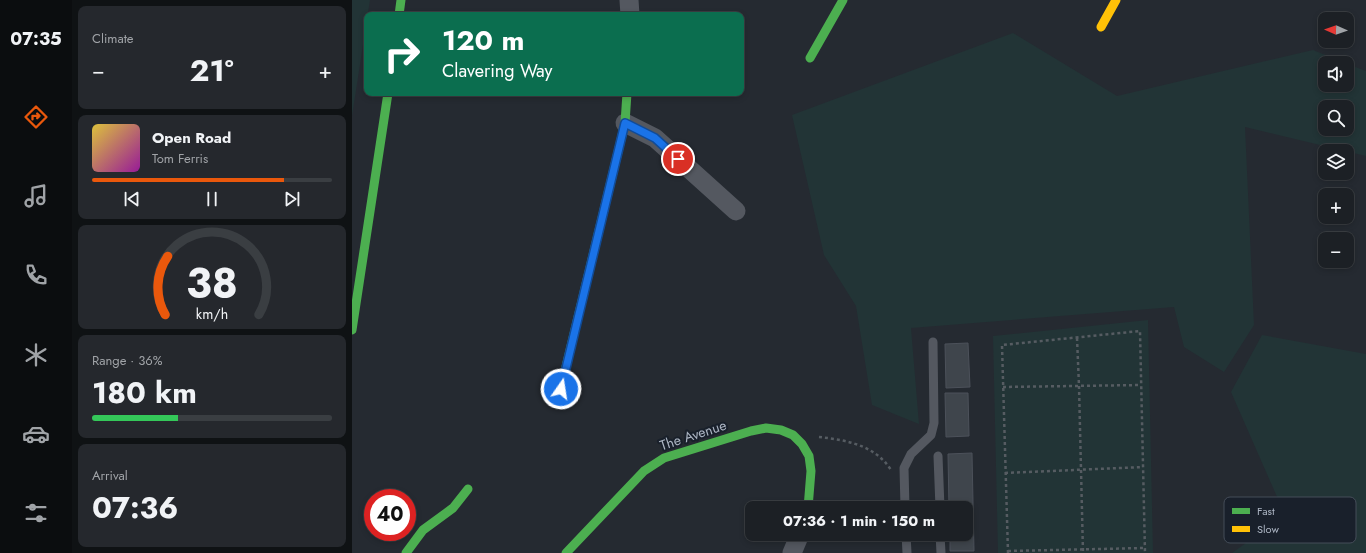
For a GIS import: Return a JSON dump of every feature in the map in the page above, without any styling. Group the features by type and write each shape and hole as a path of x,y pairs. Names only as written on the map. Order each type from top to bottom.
{"street":[{"path":"399,12 401,0"},
{"path":"629,0 630,12"},
{"path":"810,58 843,0"},
{"path":"1101,27 1116,0"},
{"path":"352,330 388,96"},
{"path":"557,404 625,123 627,96"},
{"path":"625,123 655,138 736,211"},
{"name":"The Avenue","path":"566,553 644,471 664,458 751,431 766,428 781,430 793,435"},
{"path":"793,435 802,444 809,456 812,471 809,501"},
{"path":"406,553 423,530 453,508 468,489"},
{"path":"792,553 797,541"}],"lane":[{"path":"906,501 904,468 911,454 931,435 934,423 933,342"},
{"path":"938,456 940,501"},
{"path":"906,541 907,553"},
{"path":"940,541 941,553"}],"path":[{"path":"1145,548 1008,552 1002,345 1140,331 1141,384 1145,548 1145,553"},
{"path":"1077,338 1083,551"},
{"path":"1003,387 1141,384"},
{"path":"793,435 835,439 864,447 875,453 886,462 905,492"},
{"path":"1005,474 1143,467"}],"shaded area":[{"path":"352,0 370,0 368,12 364,12 364,39 352,116"},
{"path":"1013,33 1117,96 1313,50 1328,56 1318,56 1318,92 1354,92 1354,67 1366,71 1366,156 1354,153 1354,144 1318,144 1245,127 1254,325 1224,372 1184,347 1174,307 911,328 919,424 872,405 856,306 824,255 792,115"},
{"path":"1148,320 1153,553 998,553 993,336"},
{"path":"1262,335 1366,354 1366,553 1232,553 1246,543 1356,543 1356,497 1277,497 1231,392"}],"building":[{"path":"968,343 970,387 946,388 945,344"},
{"path":"945,393 968,393 969,436 946,437"},
{"path":"972,453 973,501 949,501 948,454"},
{"path":"973,502 974,551 950,551 950,541 973,541"}],"traffic: fast":[{"path":"399,12 401,0"},
{"path":"810,58 843,0"},
{"path":"352,330 388,96"},
{"path":"557,404 625,123 627,96"},
{"path":"566,553 644,471 664,458 751,431 766,428 781,430 793,435 802,444 809,456 811,471 809,501"},
{"path":"406,553 423,530 453,508 468,489"}],"traffic: slow":[{"path":"1101,27 1116,0"}],"route":[{"path":"561,389 625,123 655,138 678,159"}]}
